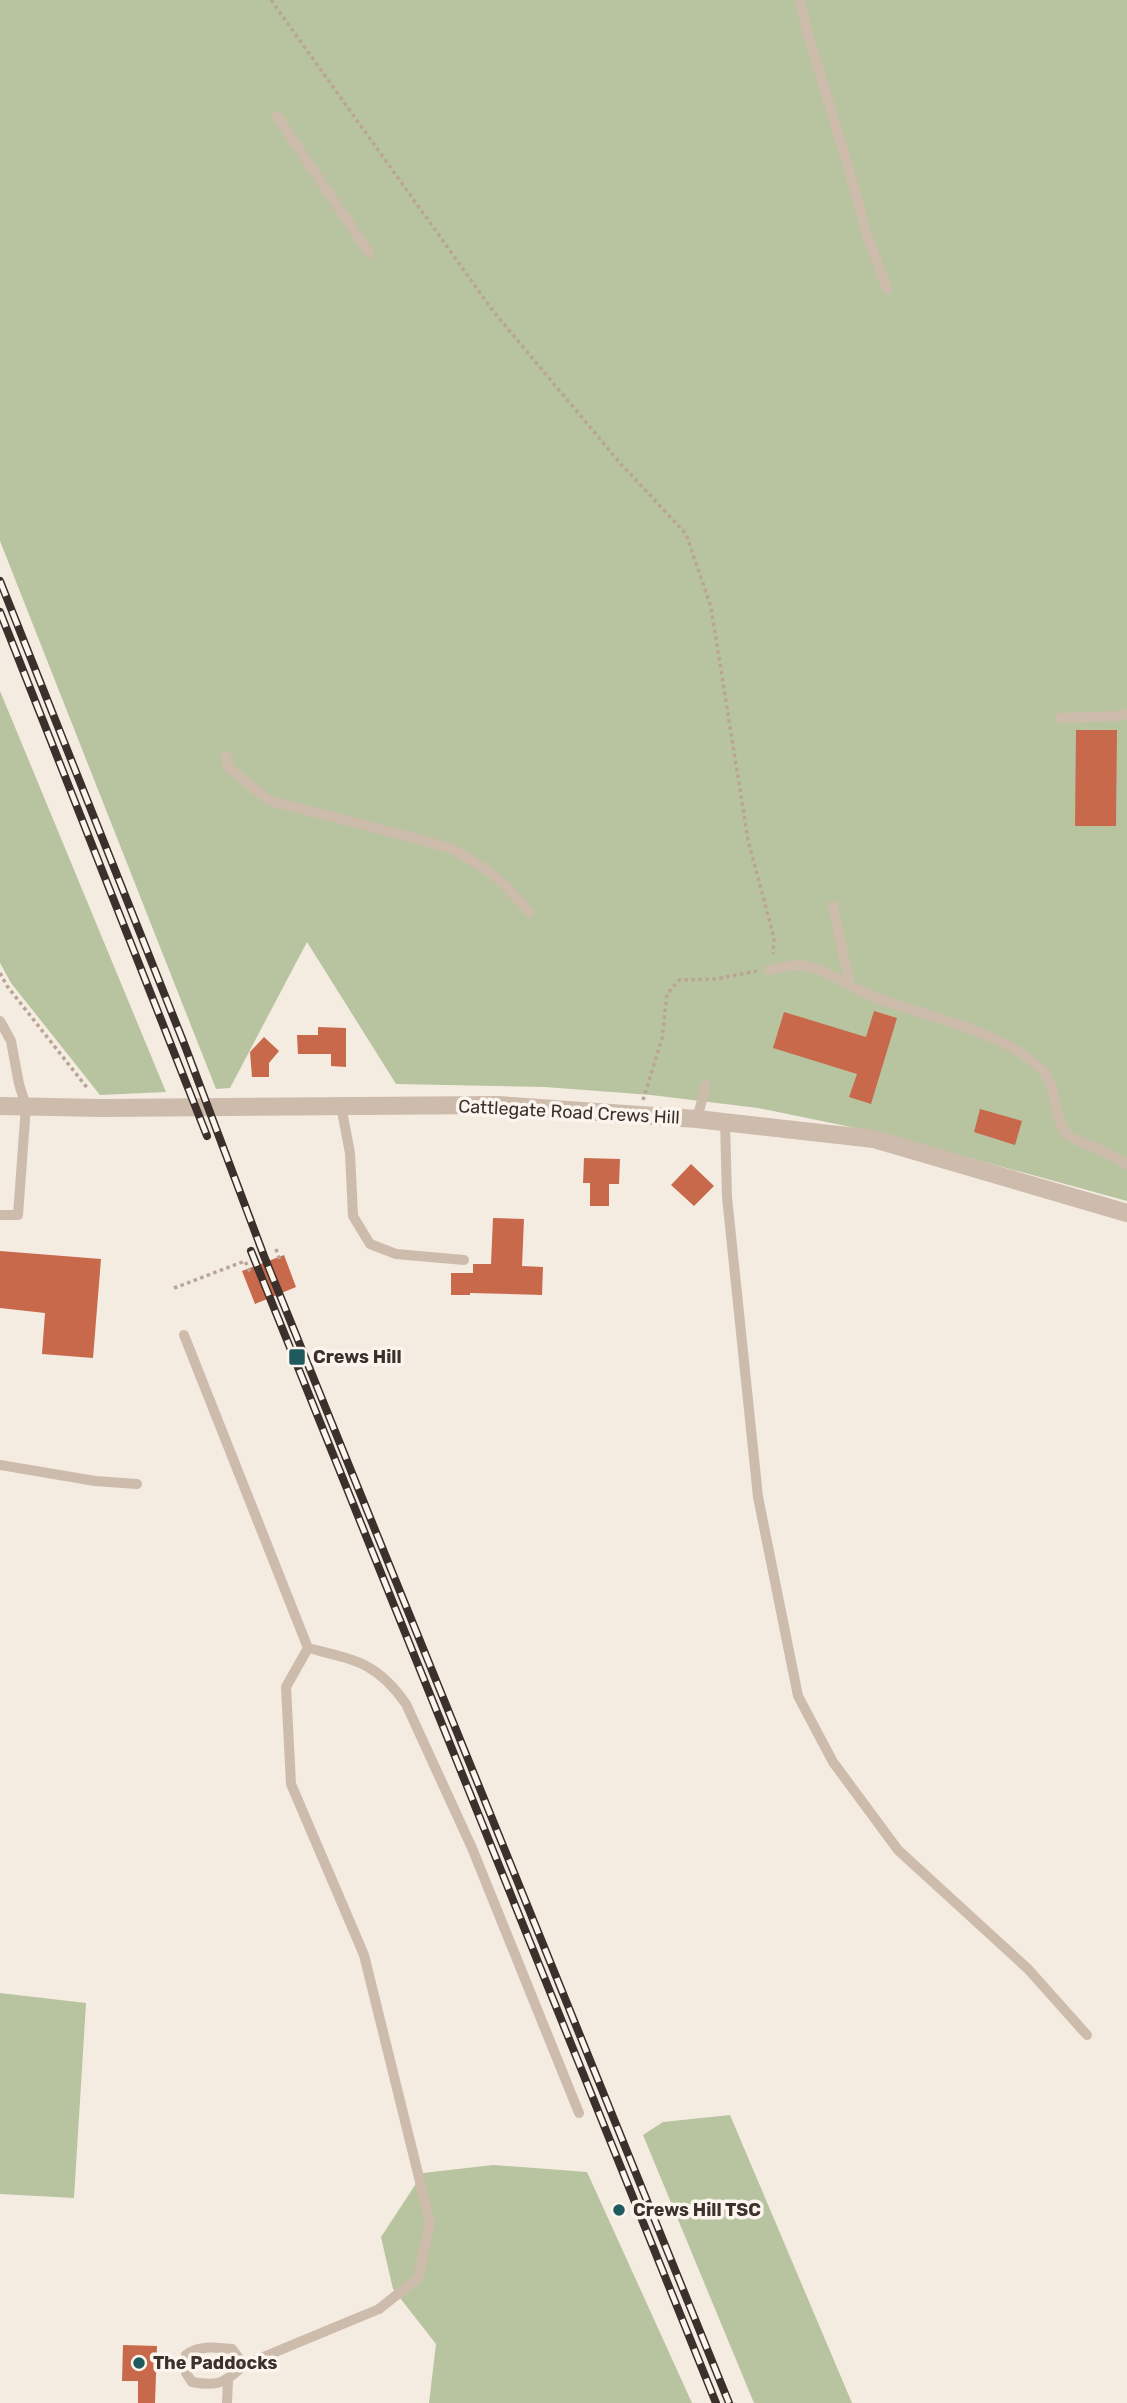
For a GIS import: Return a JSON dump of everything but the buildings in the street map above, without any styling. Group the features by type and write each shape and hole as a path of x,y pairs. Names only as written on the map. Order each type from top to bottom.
{"street":[{"name":"Cattlegate Road Crews Hill","path":"0,1105 102,1108 498,1105 697,1118 874,1139 1127,1213"}],"lane":[{"path":"800,0 808,38 866,232 887,289"},
{"path":"277,116 369,253"},
{"path":"1060,718 1127,713"},
{"path":"226,756 229,768 270,801 453,849 506,886 529,912"},
{"path":"833,906 850,985"},
{"path":"769,970 792,965 808,966 871,996 991,1037 1021,1054 1047,1075 1067,1135 1110,1153 1127,1166"},
{"path":"0,1021 11,1041 26,1106 18,1215 0,1215"},
{"path":"697,1118 706,1085"},
{"path":"341,1106 350,1153 353,1216 370,1244 396,1254 464,1260"},
{"path":"725,1122 727,1197 758,1497 798,1696 833,1762 898,1850 1028,1969 1087,2035"},
{"path":"184,1335 308,1648"},
{"path":"0,1465 136,1484"},
{"path":"308,1648 357,1661 374,1669 392,1684 406,1704 472,1848 579,2113"},
{"path":"244,2365 232,2348 192,2350 186,2355 186,2373 192,2382 210,2385 228,2380 244,2365 379,2309 418,2278 430,2222 364,1955 291,1784 286,1687 308,1648"},
{"path":"227,2403 228,2380"}],"path":[{"path":"271,0 492,311 620,463 686,534 710,607 748,840 774,938 773,953 769,970 716,979 679,981 667,994 662,1039 638,1114"},
{"path":"0,973 7,986 102,1108"},
{"path":"276,1250 280,1261"},
{"path":"174,1288 245,1261 250,1272"}],"green space":[{"path":"0,0 1127,0 1127,1201 875,1132 758,1108 651,1095 545,1087 396,1084 307,942 230,1088 216,1089 0,541"},
{"path":"0,691 166,1092 100,1095 11,983 0,963"},
{"path":"0,1993 86,2003 74,2198 0,2194"},
{"path":"730,2115 852,2403 754,2403 643,2135 663,2122"},
{"path":"493,2165 587,2172 692,2403 429,2403 436,2344 393,2289 381,2237 423,2173"}],"railway":[{"path":"0,581 185,1046 264,1256 729,2403"},
{"path":"0,612 207,1136"},
{"path":"251,1251 716,2403"}],"place":[{"name":"Crews Hill","path":"297,1357"},
{"name":"Crews Hill TSC","path":"619,2210"},
{"name":"The Paddocks","path":"139,2363"}]}
